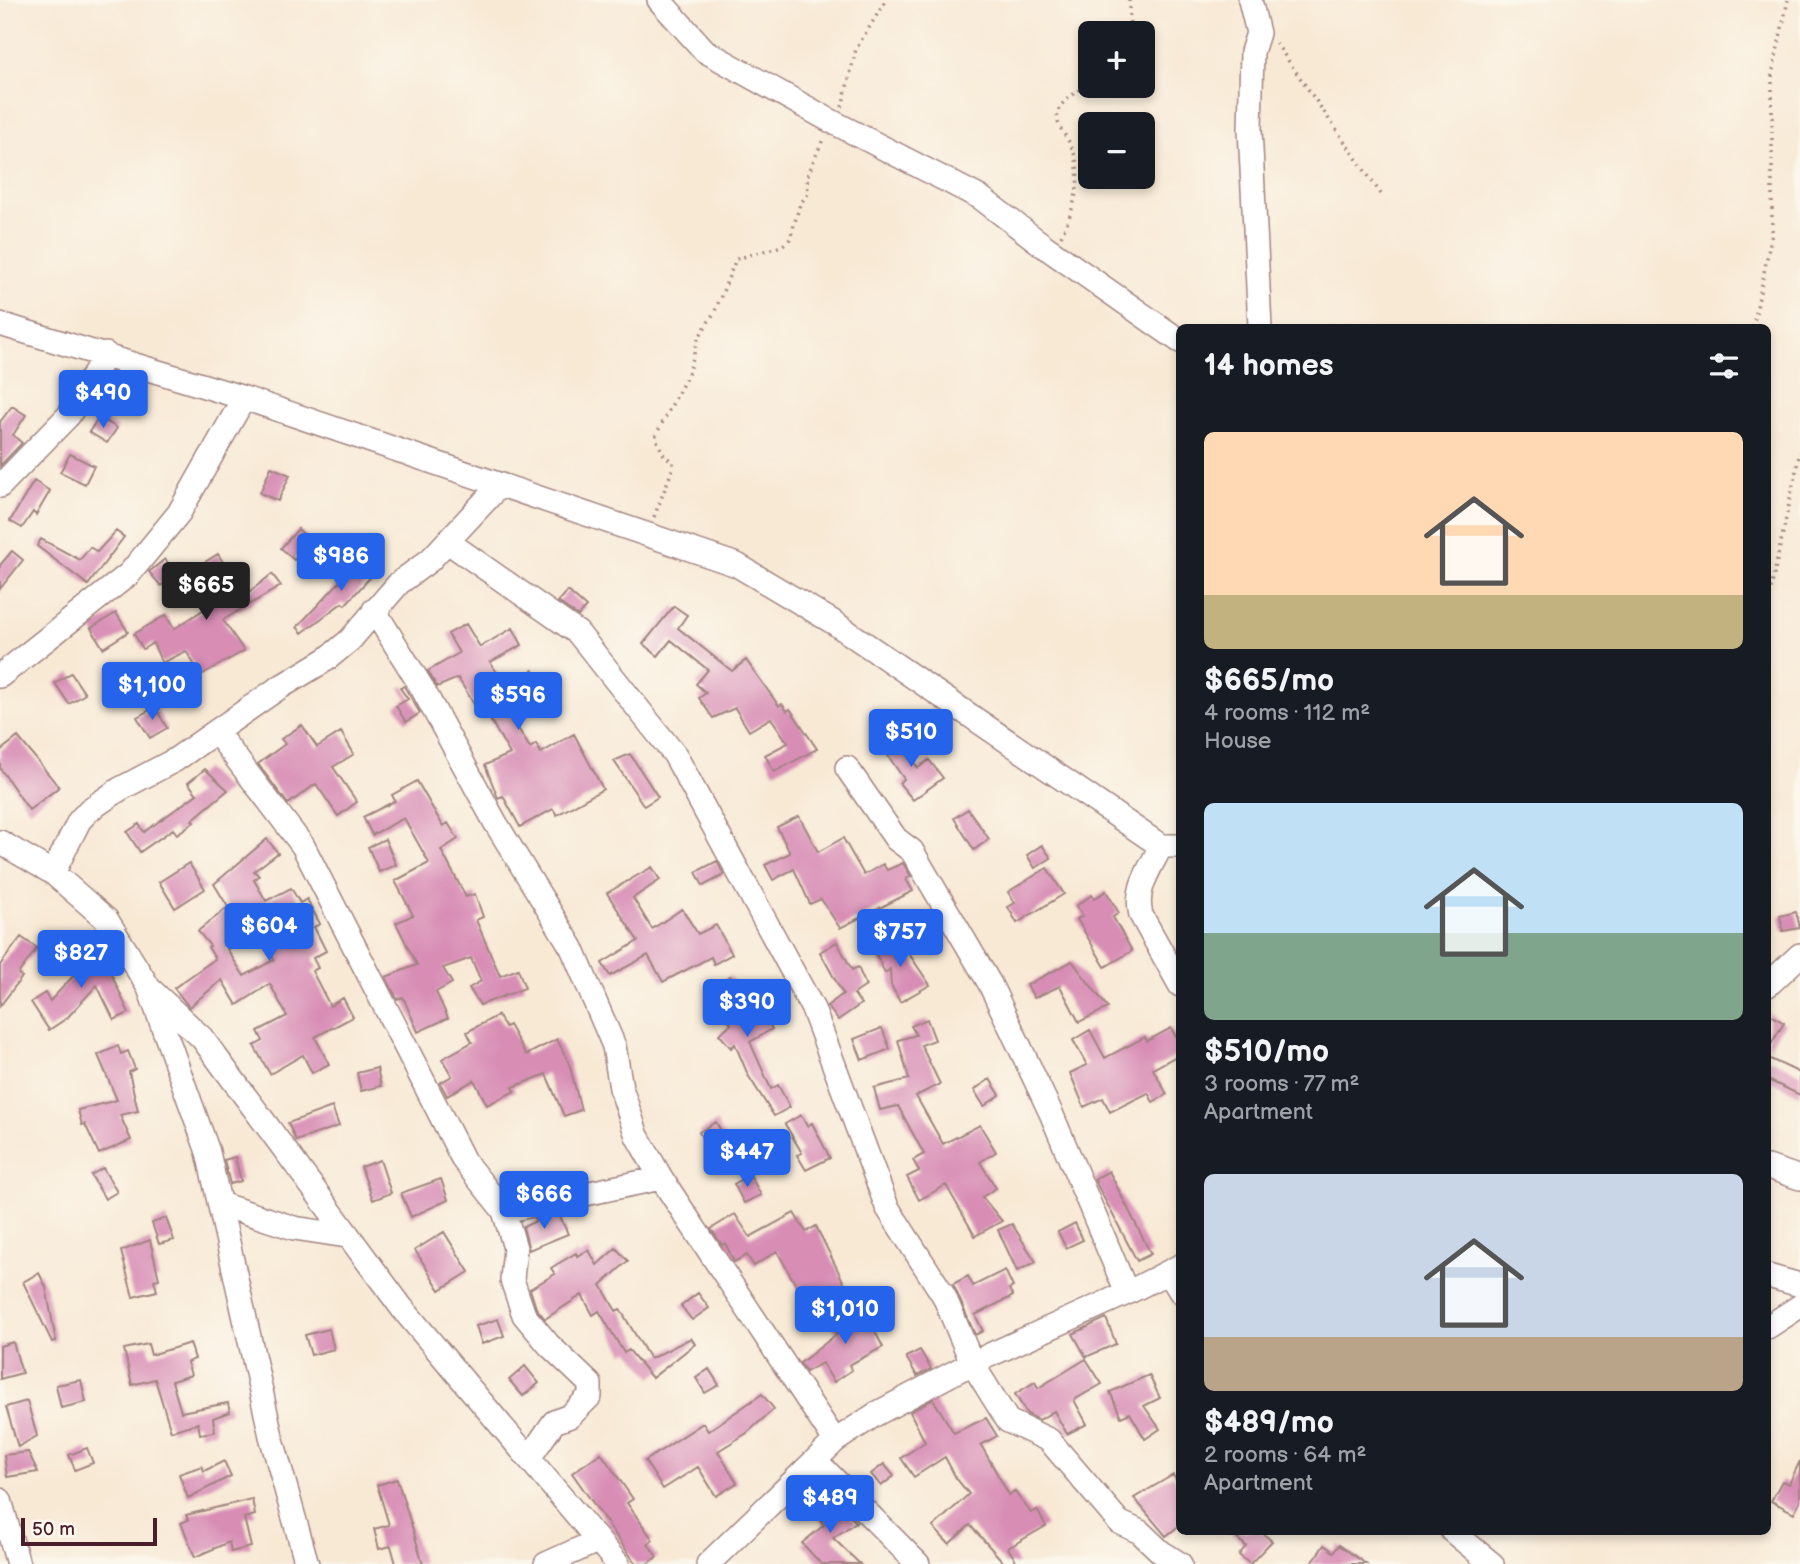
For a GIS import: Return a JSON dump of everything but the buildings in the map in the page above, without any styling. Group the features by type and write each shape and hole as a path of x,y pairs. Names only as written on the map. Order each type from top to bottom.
{"street":[{"path":"659,0 705,51 835,123 981,198 1057,256 1176,338"},
{"path":"1250,0 1258,33 1252,52 1250,130 1261,324"},
{"path":"0,324 244,398 649,534 737,565 788,593 1170,846 1139,890 1138,904 1141,915 1176,978"},
{"path":"0,486 69,415 106,354"},
{"path":"0,676 129,573 179,513 244,398"},
{"path":"53,873 79,821 89,810 217,733 277,689 327,659 350,640 373,610 399,583 448,542 499,485"},
{"path":"448,542 578,633 675,755 798,977 813,1009 887,1207 944,1296 972,1363 1008,1421 1049,1440 1119,1522 1140,1532 1161,1552 1180,1564"},
{"path":"373,610 421,685 495,822 572,948 614,1046 621,1088 637,1136 661,1178 835,1441"},
{"path":"217,733 303,846 464,1161 504,1211 515,1248 512,1280 524,1315 549,1345 584,1377 593,1390 570,1416 554,1422 544,1432 529,1458"},
{"path":"847,768 895,839 912,850 990,984 1040,1089 1127,1293"},
{"path":"0,842 53,873 107,920 149,988 208,1153 271,1436 307,1564"},
{"path":"1771,982 1800,955"},
{"path":"149,988 202,1038 411,1319 618,1564"},
{"path":"1771,1168 1800,1178"},
{"path":"504,1211 661,1178"},
{"path":"220,1204 294,1228 347,1236"},
{"path":"708,1564 835,1441 876,1414 972,1363 1127,1293 1176,1277"},
{"path":"1771,1277 1800,1285"},
{"path":"1771,1325 1800,1306"},
{"path":"816,1461 918,1564"},
{"path":"0,1500 12,1563"},
{"path":"1457,1535 1492,1564"},
{"path":"546,1564 597,1541"}],"path":[{"path":"649,534 673,468 673,461 664,455 655,437 689,372 698,338 715,311 736,259 782,246 790,239 800,204 808,194 807,177 835,123 856,49 886,0"},
{"path":"1129,0 1130,21"},
{"path":"1754,324 1772,233 1772,75 1788,0"},
{"path":"1258,33 1274,41 1382,197"},
{"path":"1057,256 1061,236 1072,215 1077,177 1070,143 1058,125 1058,111 1065,100 1078,92"},
{"path":"1771,589 1800,452"}]}
